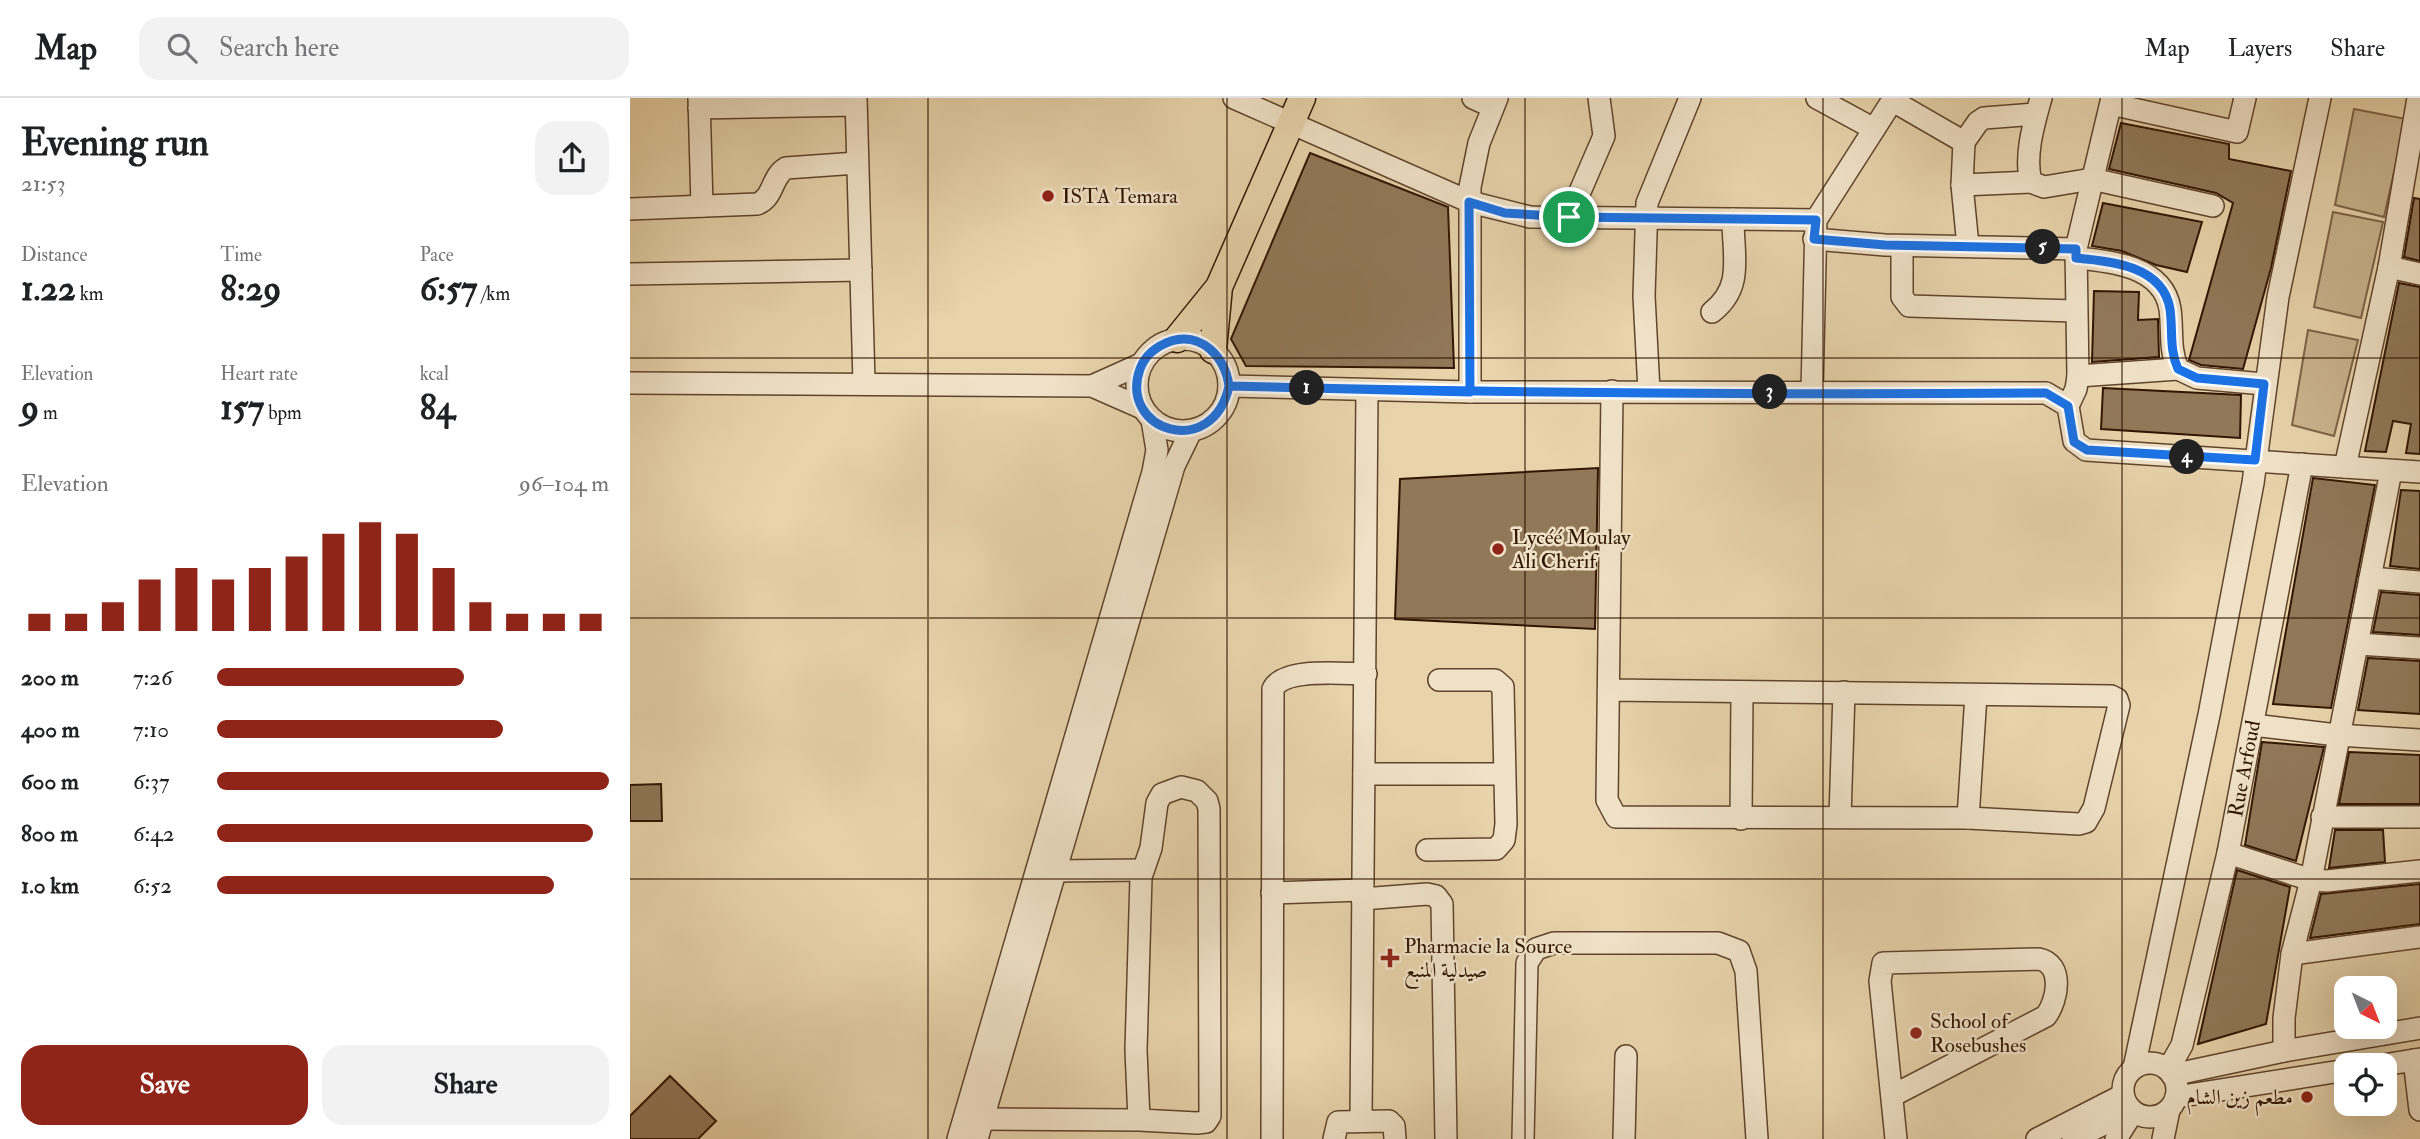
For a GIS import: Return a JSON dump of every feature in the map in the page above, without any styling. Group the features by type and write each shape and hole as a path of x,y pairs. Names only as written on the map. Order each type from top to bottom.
{"main road":[{"path":"1177,340 1219,287 1302,98"},
{"path":"1213,350 1219,287"}],"street":[{"path":"1234,98 1469,202 1505,213 1569,217 1733,219 1902,246 1968,246 2076,254 2125,265 2146,274 2162,288 2170,307 2171,353 2178,369"},
{"path":"1470,392 1469,202 1473,166 1495,103 1473,98"},
{"path":"1569,217 1603,143 1604,130 1599,98"},
{"path":"1648,391 1646,217 1652,188 1690,98"},
{"path":"1817,98 1874,129"},
{"path":"2245,98 2237,132 2112,101 2076,254 2078,376 2076,389 2068,406 2074,442 2087,450 2420,472"},
{"path":"2116,1139 2129,1106 2124,1080 2134,1068 2209,715 2255,460 2278,297 2320,98"},
{"path":"1812,392 1815,230 1874,129 1894,99 1964,142"},
{"path":"2345,467 2389,267 2413,101"},
{"path":"702,206 699,103 855,102 864,382"},
{"path":"1968,246 1962,185 1964,142 1978,122 1984,118 2038,106 2028,171 2031,182"},
{"path":"630,209 762,203 778,175 786,169 857,163"},
{"path":"1962,185 2031,182 2044,187 2092,179 2213,206"},
{"path":"1712,312 1725,302 1734,287 1733,219"},
{"path":"1902,246 1902,297 1909,306 2075,311"},
{"path":"2389,267 2420,274"},
{"path":"630,274 861,270"},
{"path":"958,1139 1153,472 1157,450 1147,414 1137,386 1142,365 1156,348 1177,340 1201,343 1213,350 1222,360 1229,386 1226,402 1217,416 1204,426 1191,431 1164,428 1147,414 1092,386"},
{"path":"630,383 864,382 1092,386 1142,365"},
{"path":"2078,376 2178,369 2197,378 2264,384"},
{"path":"1229,386 1470,392 2046,393 2068,406"},
{"path":"1361,1119 1367,390"},
{"path":"1610,690 1742,694 1844,692 2111,696 2117,699 2119,705 2094,808 2087,822 2079,824 1968,818 1632,820 1616,817 1611,813 1607,800 1612,391"},
{"path":"1139,1120 1136,1050 1138,897 1151,848 1159,799 1172,789 1181,787 1197,791 1207,801 1209,808 1211,1111 1202,1123 1139,1120 1056,1129 980,1129 1174,467 1191,431"},
{"name":"Rue Arfoud","path":"2170,1072 2182,1045 2228,853 2302,464"},
{"path":"2284,1051 2284,1018 2292,954 2311,880 2337,735 2358,644 2391,471"},
{"path":"2370,578 2420,582"},
{"path":"2358,644 2420,648"},
{"path":"1272,1139 1273,689 1276,682 1289,676 1366,674"},
{"path":"1427,850 1490,850 1501,846 1506,824 1502,684 1494,680 1439,680"},
{"path":"1840,817 1844,692"},
{"path":"1741,819 1742,694"},
{"path":"1968,818 1976,695"},
{"path":"2253,725 2337,735 2420,740"},
{"path":"1364,774 1504,774"},
{"path":"2322,817 2420,817"},
{"path":"2228,853 2311,880 2327,881 2420,871"},
{"path":"1054,871 1143,870"},
{"path":"1272,893 1427,894 1436,896 1442,904 1446,1139"},
{"path":"2292,954 2420,937"},
{"path":"1523,1139 1527,963 1530,954 1545,945 1572,942 1718,943 1739,951 1746,971 1751,1137"},
{"path":"1892,1096 2046,1016 2055,998 2053,968 2048,961 1883,963 1880,981 1896,1139"},
{"path":"2134,1068 2151,1063 2170,1072 2420,1028"},
{"path":"1624,1139 1626,1056"},
{"path":"2397,1062 2417,1059 2420,1110"},
{"path":"2163,1139 2173,1103 2170,1072"},
{"path":"2129,1106 2151,1118 2173,1103 2334,1072"},
{"path":"2037,1139 2074,1135 2129,1106"},
{"path":"1334,1139 1338,1122 1361,1119 1389,1121 1394,1126 1395,1139"}],"shaded area":[{"path":"2354,109 2406,119 2384,217 2335,205"},
{"path":"2333,212 2383,222 2361,318 2314,307"},
{"path":"2308,330 2358,340 2334,436 2292,425"}],"building":[{"path":"2121,123 2229,144 2229,159 2291,171 2271,268 2243,369 2201,365 2189,360 2233,203 2216,193 2109,169"},
{"path":"1310,153 1448,207 1454,368 1246,366 1231,339"},
{"path":"2414,198 2420,199 2420,261 2404,257"},
{"path":"2103,203 2202,222 2187,272 2156,265 2122,251 2092,246"},
{"path":"2399,283 2420,287 2420,454 2406,453 2411,424 2393,421 2386,452 2365,451"},
{"path":"2094,291 2139,292 2138,320 2158,319 2159,357 2092,362"},
{"path":"2103,388 2241,395 2240,438 2101,429"},
{"name":"Lycéé Moulay Ali Cherif","path":"1598,468 1595,629 1395,619 1400,479"},
{"path":"2313,478 2375,485 2331,708 2273,704"},
{"path":"2401,490 2420,491 2420,569 2390,566"},
{"path":"2381,592 2420,595 2420,635 2373,632"},
{"path":"2368,658 2420,661 2420,714 2358,710"},
{"path":"2262,742 2324,747 2296,861 2245,845"},
{"path":"2349,752 2420,755 2420,804 2339,804"},
{"path":"661,784 662,821 630,821 630,785"},
{"path":"2335,830 2383,830 2385,862 2329,868"},
{"path":"2237,870 2290,887 2266,1024 2198,1044"},
{"path":"2420,884 2420,924 2310,938 2321,894"},
{"path":"670,1076 716,1121 698,1139 630,1139 630,1116"}],"place":[{"name":"ISTA Temara","path":"1048,196"},
{"name":"Lycéé Moulay Ali Cherif","path":"1498,549"},
{"name":"Pharmacie la Source صيدلية المنبع","path":"1390,958"},
{"name":"School of Rosebushes","path":"1916,1033"},
{"name":"مطعم زين الشام","path":"2307,1097"}],"route":[{"path":"1569,217 1531,217 1505,213 1469,202 1472,252 1470,392 1229,386 1226,402 1217,416 1204,426 1191,431 1164,428 1152,421 1142,408 1137,393 1137,379 1150,352 1163,344 1189,340 1213,350 1222,360 1229,386 1367,390 1470,392 2046,393 2068,406 2074,442 2087,450 2255,460 2264,384 2197,378 2178,369 2171,353 2170,307 2162,288 2146,274 2125,265 2076,258 2076,249 1885,245 1814,239 1816,220 1569,217"}]}
